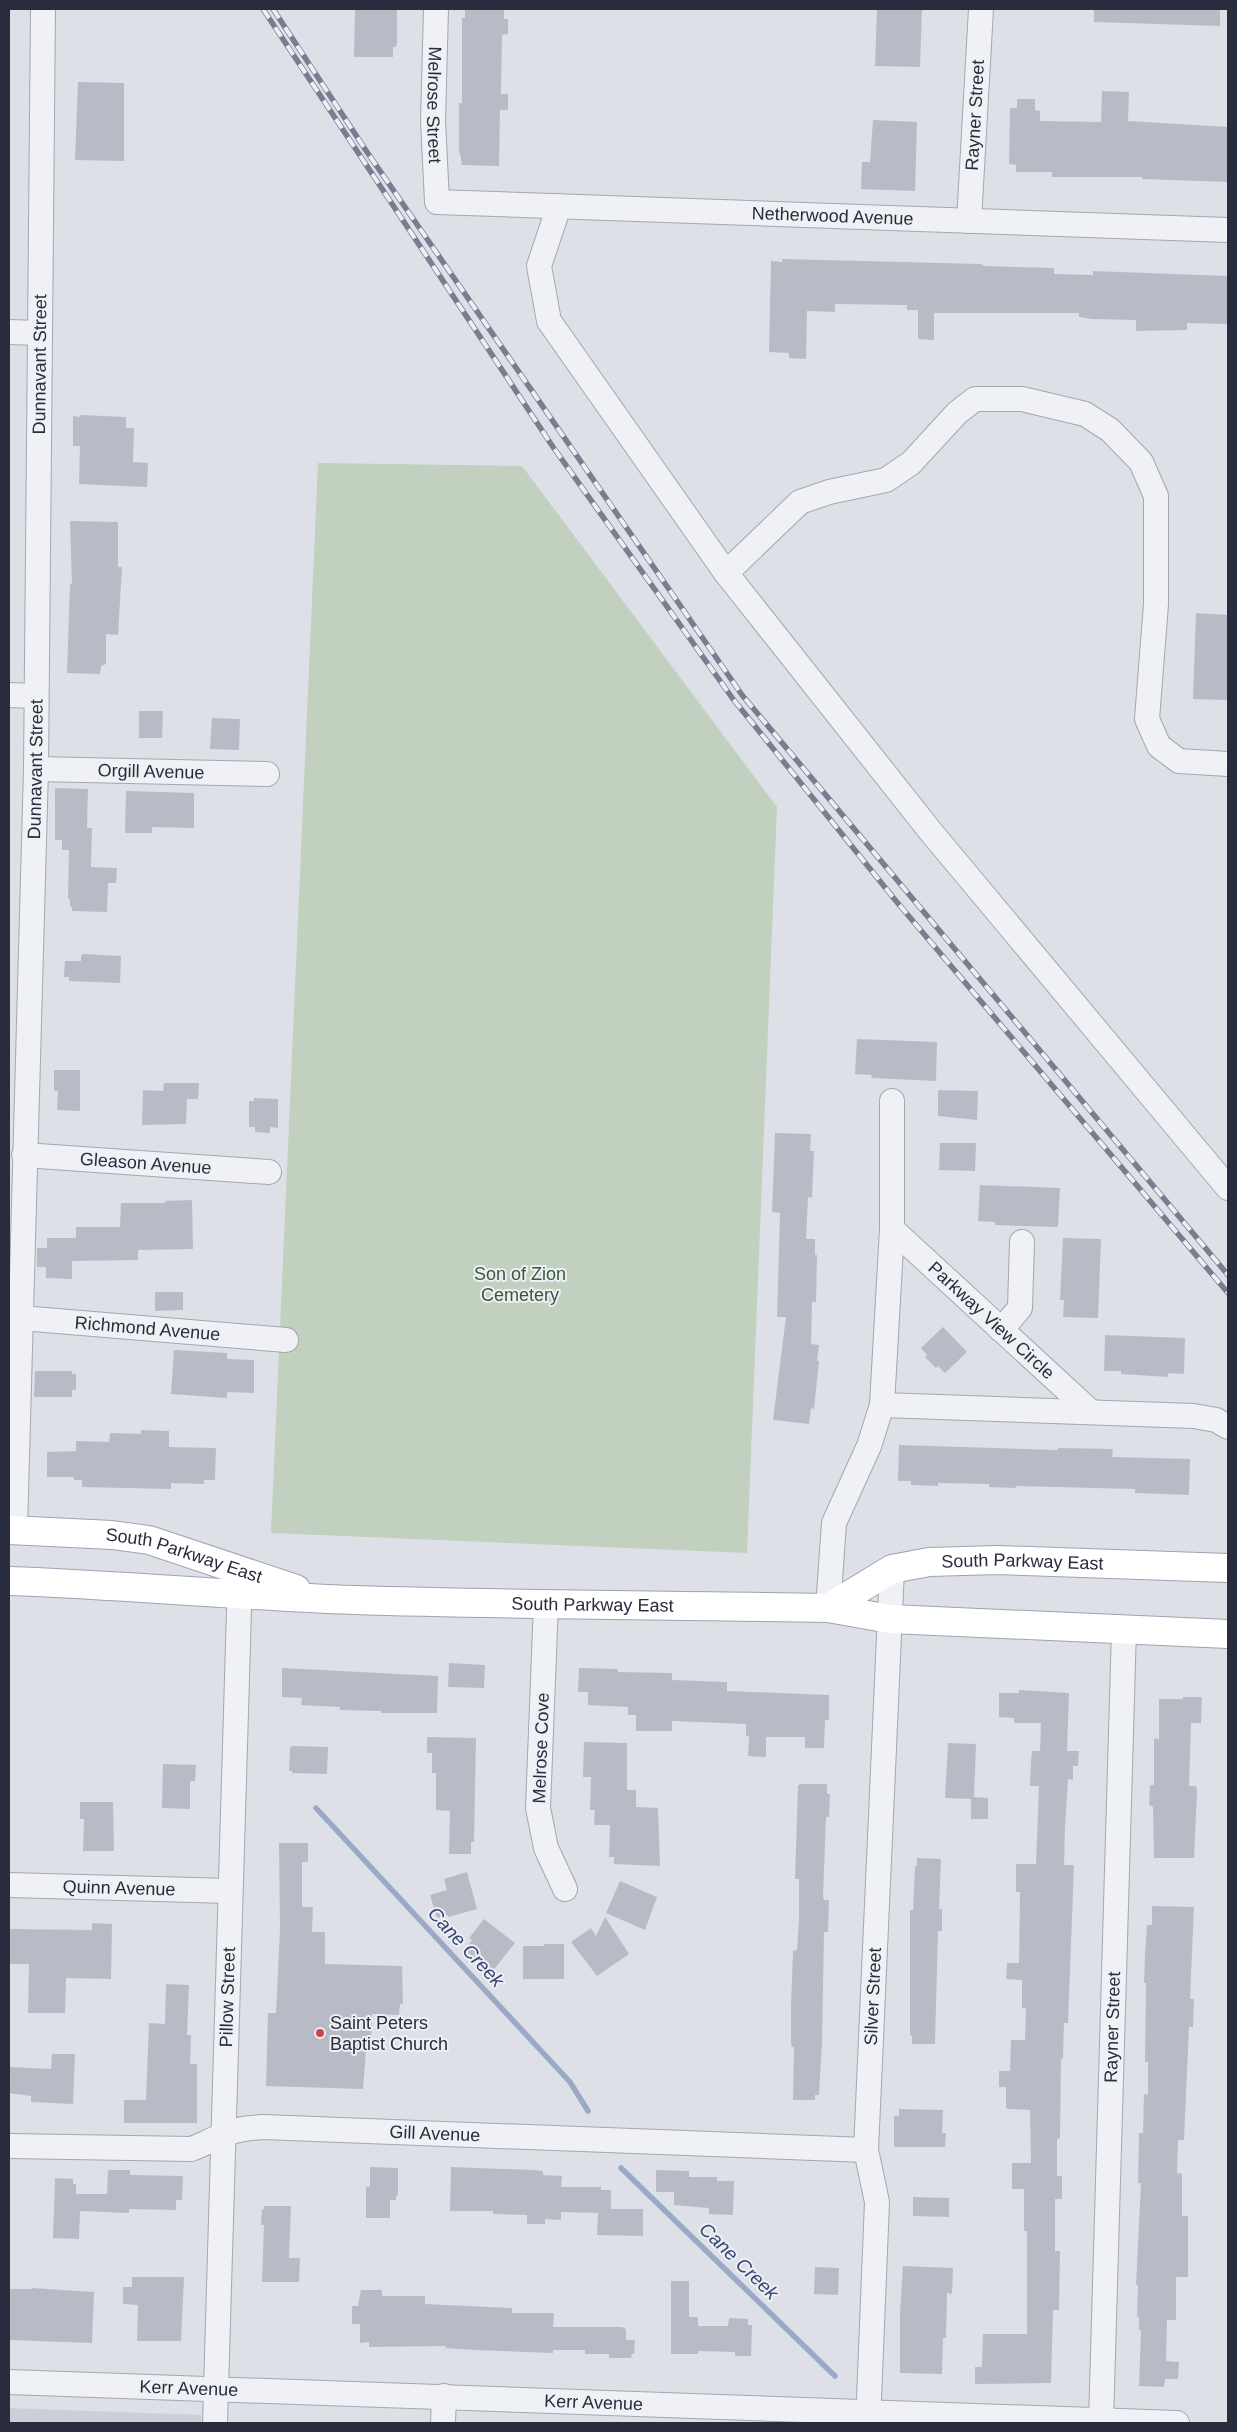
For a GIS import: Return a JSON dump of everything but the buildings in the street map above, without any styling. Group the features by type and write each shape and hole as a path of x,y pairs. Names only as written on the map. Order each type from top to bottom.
{"main road":[{"name":"South Parkway East","path":"12,1530 132,1536 183,1549 240,1582"},
{"name":"South Parkway East","path":"828,1608 892,1569 930,1562 956,1560 1228,1568"},
{"name":"South Parkway East","path":"9,1581 111,1585 240,1582 295,1588 355,1600 828,1608 890,1619 1228,1634"}],"street":[{"name":"Dunnavant Street","path":"12,1530 15,1317 24,1155 17,1115 19,918 36,768 38,333 43,9"},
{"name":"Melrose Street","path":"436,9 433,121 437,202"},
{"name":"Rayner Street","path":"969,221 981,9"},
{"name":"Netherwood Avenue","path":"437,202 1228,230"},
{"path":"559,206 539,266 549,321 726,573 930,832 1228,1188"},
{"path":"9,332 38,333"},
{"path":"726,573 800,502 829,492 886,480 911,463 957,413 976,399 1022,399 1085,414 1110,430 1141,462 1156,496 1156,604 1147,719 1159,746 1179,761 1228,764"},
{"path":"9,695 36,696"},
{"name":"Orgill Avenue","path":"36,768 267,774"},
{"path":"828,1608 834,1523 869,1446 882,1405 892,1229 892,1101"},
{"name":"Gleason Avenue","path":"24,1155 268,1172"},
{"name":"Parkway View Circle","path":"892,1229 1091,1412"},
{"path":"1001,1330 1020,1308 1022,1242"},
{"name":"Richmond Avenue","path":"15,1317 286,1340"},
{"path":"882,1405 1194,1416 1216,1420 1228,1427"},
{"name":"Silver Street","path":"868,2417 877,2202 866,2150 892,1569"},
{"name":"Pillow Street","path":"215,2423 222,2135 240,1582"},
{"name":"Melrose Cove","path":"546,1603 538,1808 546,1848 565,1889"},
{"name":"Rayner Street","path":"1101,2422 1124,1629"},
{"name":"Quinn Avenue","path":"9,1885 230,1892"},
{"name":"Gill Avenue","path":"9,2146 191,2149 208,2144 222,2135 241,2129 263,2127 866,2150"},
{"name":"Kerr Avenue","path":"9,2382 444,2396 663,2415 1178,2423"},
{"path":"443,2423 444,2396"}],"shaded area":[{"path":"9,2408 201,2415 201,2423 9,2423"}],"green space":[{"name":"Son of Zion Cemetery","path":"318,463 522,466 777,807 747,1553 271,1533"}],"waterway":[{"name":"Cane Creek","path":"316,1808 570,2082 588,2111"},
{"name":"Cane Creek","path":"621,2168 835,2376"}],"railway":[{"path":"263,9 553,447 733,699 896,901 1228,1293"},
{"path":"273,9 367,152 742,695 1228,1275"}],"place":[{"name":"Saint Peters Baptist Church","path":"320,2033"}]}
